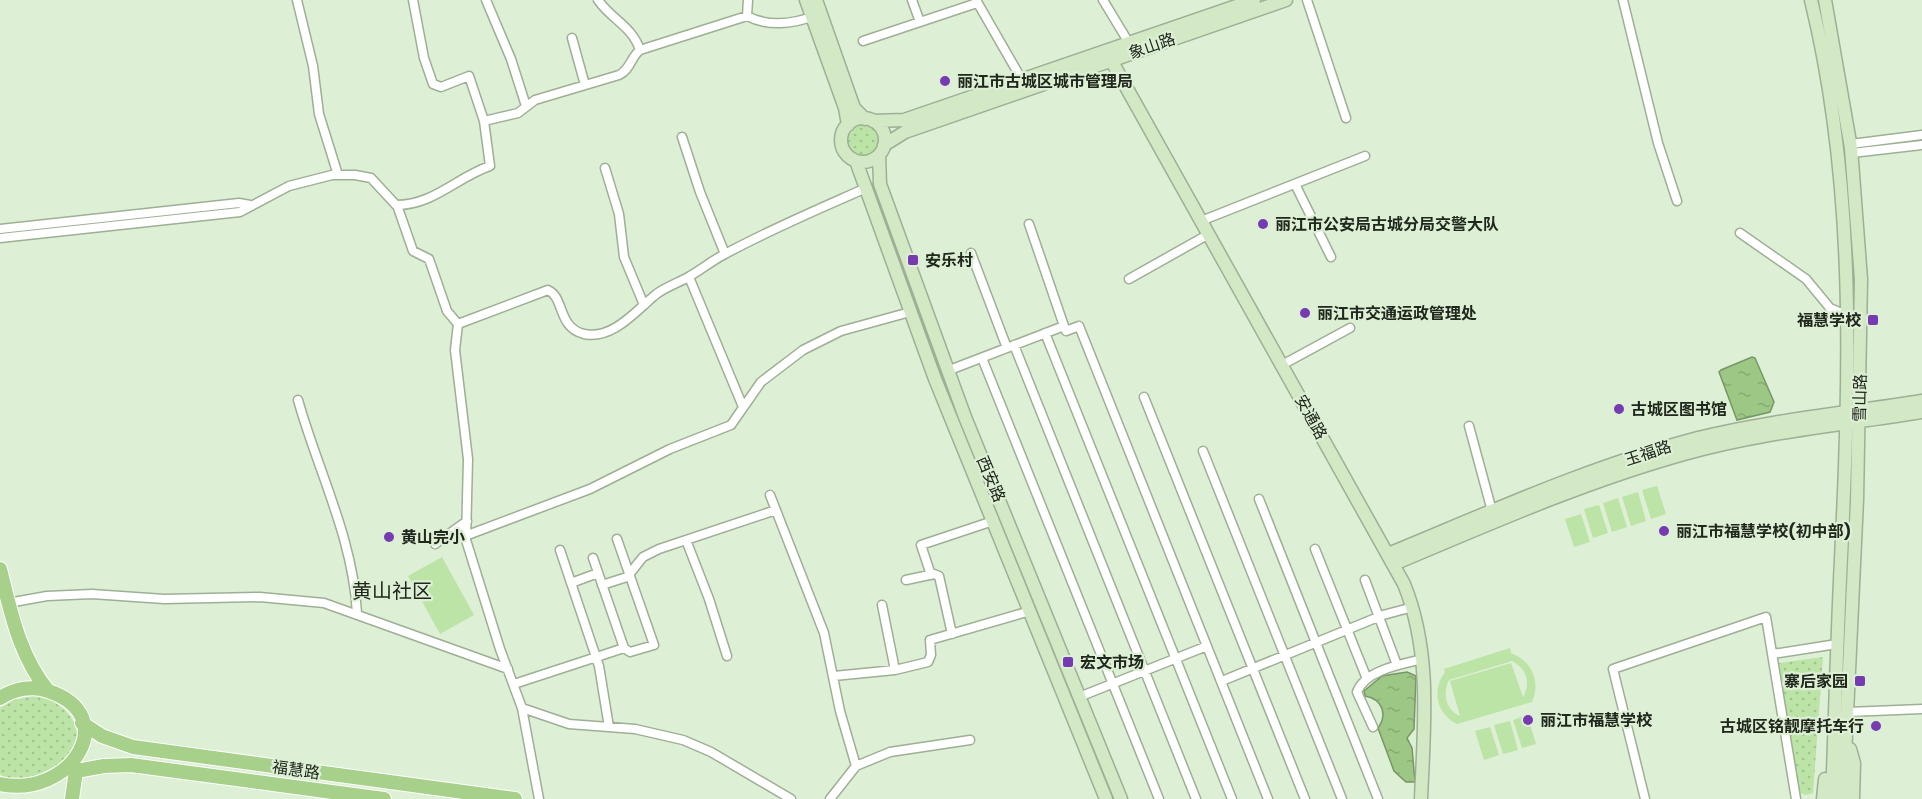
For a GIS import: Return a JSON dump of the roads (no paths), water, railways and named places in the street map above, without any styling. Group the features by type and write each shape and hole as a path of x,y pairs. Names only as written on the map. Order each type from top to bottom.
{"main road":[{"path":"0,569 22,649 33,671 48,691 70,704 82,723 85,746 76,771 72,799"},
{"path":"0,698 26,688 48,691"},
{"name":"福慧路","path":"82,723 102,736 133,747 515,799"},
{"name":"福慧路","path":"76,771 104,766 131,765 384,799"},
{"path":"0,784 16,795 31,795 48,792 64,784 76,771"}],"street":[{"path":"297,0 313,66 319,114 338,175"},
{"path":"0,238 240,212 289,186 338,175 371,178 392,203 398,205 444,193 470,173 490,165 484,121 469,76 441,87 433,84 424,58 413,0"},
{"path":"486,0 511,59 526,106"},
{"path":"598,0 634,35 640,50"},
{"path":"747,16 748,0"},
{"path":"806,0 817,16 854,108 883,131 882,150 871,160 856,161 847,155 842,146 842,137 848,125 845,108 817,16 816,0"},
{"path":"912,0 920,22"},
{"path":"1103,0 1128,43"},
{"name":"象山路","path":"869,120 904,120 1254,0"},
{"name":"象山路","path":"882,150 905,132 1286,0"},
{"path":"1307,0 1346,117"},
{"path":"1623,0 1658,143 1677,201"},
{"name":"雪山路","path":"1811,0 1838,150 1846,246 1848,316 1846,418 1837,644 1844,799"},
{"name":"雪山路","path":"1825,0 1851,148 1860,245 1859,416 1848,712 1840,739 1832,799"},
{"path":"863,41 976,1 1022,80"},
{"path":"484,121 518,112 535,100 626,72 633,56 640,50 747,16 765,24 817,16"},
{"path":"572,38 585,85"},
{"name":"安通路","path":"1111,60 1391,559 1413,607 1423,659 1425,693 1421,799"},
{"path":"848,125 869,120"},
{"path":"1851,148 1922,135"},
{"path":"682,137 725,254"},
{"path":"1851,148 1922,145"},
{"name":"西安路","path":"882,150 880,184 947,371 1121,799"},
{"path":"1201,222 1365,156"},
{"name":"西安路","path":"856,161 910,312 1106,799"},
{"path":"605,168 619,214 624,257 644,305"},
{"path":"1295,184 1331,257"},
{"path":"458,324 548,290 554,294 567,323 585,334 597,334 624,323 658,293 689,278 725,254 866,188"},
{"path":"0,230 239,203 250,205"},
{"path":"398,205 413,251 429,258 447,311 458,324 455,350 468,459 465,537 522,708 539,799"},
{"path":"1029,224 1066,331 1079,326 1268,799"},
{"path":"1740,233 1806,279 1830,308 1848,316"},
{"path":"1129,279 1209,234"},
{"path":"971,253 1196,799"},
{"path":"689,278 742,407"},
{"path":"465,537 590,489 670,450 731,425 742,407 769,375 814,344 841,331 910,312"},
{"path":"947,371 1064,326"},
{"path":"1282,365 1350,328"},
{"path":"1045,333 1232,799"},
{"path":"982,358 1159,799"},
{"path":"1144,397 1305,799"},
{"path":"298,400 314,454 337,510 351,565 357,613"},
{"name":"玉福路","path":"1391,559 1566,493 1682,454 1922,401"},
{"name":"玉福路","path":"1859,416 1922,412"},
{"name":"玉福路","path":"1391,559 1492,511 1589,472 1679,443 1755,426 1846,418"},
{"path":"1469,426 1492,511"},
{"path":"1203,451 1342,799"},
{"path":"770,495 824,633 856,766"},
{"path":"1259,499 1378,799"},
{"path":"603,585 630,574 643,557 776,510"},
{"path":"435,544 466,520"},
{"path":"931,575 921,545 993,521"},
{"path":"593,558 624,648 630,652 654,645 616,540"},
{"path":"686,540 709,599 727,656"},
{"path":"1315,549 1367,679"},
{"path":"560,550 596,658 607,699 609,727"},
{"path":"571,583 598,573"},
{"path":"906,580 937,575 942,581 952,634"},
{"path":"1365,580 1397,665"},
{"path":"9,603 77,594 164,599 252,597 324,603 508,669"},
{"path":"882,605 895,670"},
{"path":"1222,681 1378,616 1413,607"},
{"path":"834,676 895,670 928,662 932,655 930,640 1030,611"},
{"path":"1645,799 1612,669 1766,617 1796,799"},
{"path":"1773,654 1837,644"},
{"path":"1079,697 1208,646"},
{"path":"514,684 624,648"},
{"path":"1373,727 1357,692 1367,679 1397,665 1423,659"},
{"path":"522,708 569,724 659,733 697,745 791,799"},
{"path":"1848,712 1922,709"},
{"path":"1823,799 1825,771 1840,739"},
{"path":"1840,739 1854,764 1852,799"},
{"path":"830,799 856,766 890,752 970,740"}],"water":[{"path":"874,184 1115,799 1110,799 948,399 870,185"},
{"path":"1752,357 1755,358 1774,402 1770,412 1737,420 1719,372"},
{"path":"1407,672 1416,676 1414,729 1407,738 1412,748 1415,782 1406,782 1394,771 1378,728 1383,718 1382,708 1376,700 1365,696 1364,691 1382,676"}],"place":[{"name":"丽江市古城区城市管理局","path":"945,81"},
{"name":"丽江市公安局古城分局交警大队","path":"1263,224"},
{"name":"安乐村","path":"913,260"},
{"name":"丽江市交通运政管理处","path":"1305,313"},
{"name":"福慧学校","path":"1873,320"},
{"name":"古城区图书馆","path":"1619,409"},
{"name":"丽江市福慧学校(初中部)","path":"1664,531"},
{"name":"黄山完小","path":"389,537"},
{"name":"宏文市场","path":"1068,662"},
{"name":"寨后家园","path":"1860,681"},
{"name":"丽江市福慧学校","path":"1528,720"},
{"name":"古城区铭靓摩托车行","path":"1876,726"}],"district":[{"name":"黄山社区","path":"392,591"}]}
